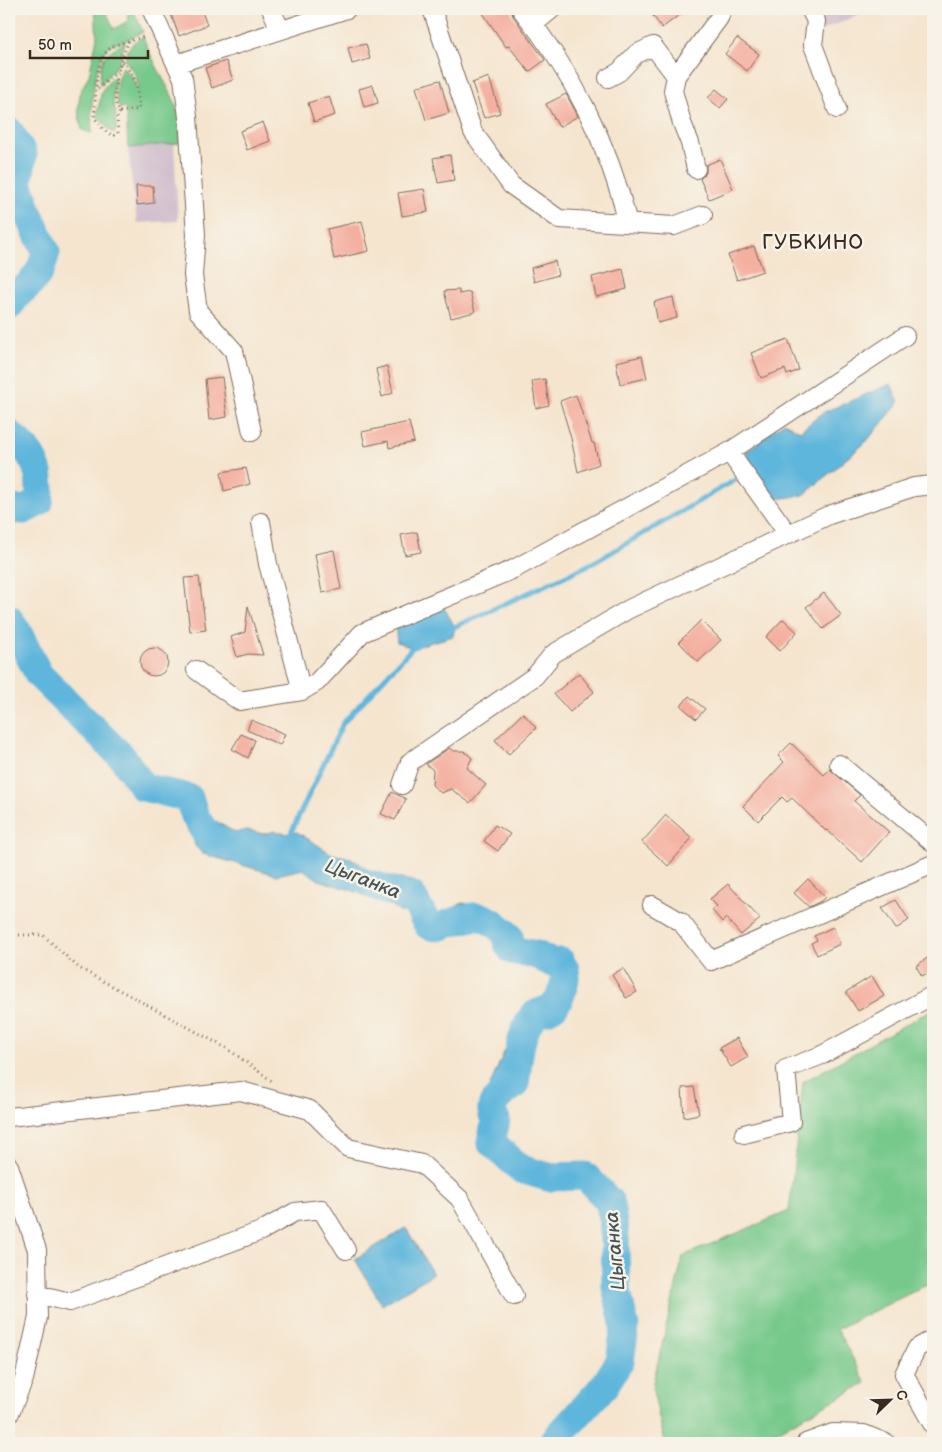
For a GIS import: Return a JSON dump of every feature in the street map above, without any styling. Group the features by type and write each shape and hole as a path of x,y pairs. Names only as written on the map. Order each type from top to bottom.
{"street":[{"path":"151,9 183,78 188,117 196,235 193,275 198,311 234,351 252,432"},
{"path":"271,9 280,29"},
{"path":"176,64 347,9"},
{"path":"432,9 473,132 511,184 559,219 674,226 704,215"},
{"path":"522,9 570,79 588,112 620,191 628,223"},
{"path":"534,24 552,9"},
{"path":"696,169 690,143 673,91 676,76 719,18 722,9"},
{"path":"810,9 816,22 813,45 837,109"},
{"path":"608,78 619,72 636,54 653,46 676,76"},
{"path":"196,670 239,701 302,691 317,682 362,633 514,569 729,452 904,336"},
{"path":"729,452 788,534"},
{"path":"402,785 410,762 535,676 553,654 629,609 829,515 914,487 933,484"},
{"path":"261,522 268,564 302,691"},
{"path":"840,764 933,843"},
{"path":"652,905 681,922 712,961 933,864"},
{"path":"744,1134 791,1122 786,1069 822,1055 933,996"},
{"path":"9,1117 241,1091 310,1110 348,1148 422,1164 460,1199 514,1296"},
{"path":"9,1166 37,1250 38,1317 24,1379 9,1415"},
{"path":"37,1294 70,1302 261,1231 295,1212 321,1209 346,1250"},
{"path":"933,1338 917,1348 904,1374 933,1425"},
{"path":"806,1443 833,1433 864,1434 886,1443"}],"path":[{"path":"122,62 133,75 139,108 120,112 117,116 118,133 113,136 104,130 94,117 98,66 104,54 112,46 146,36"},
{"path":"97,89 117,72 129,42"},
{"path":"117,72 115,106 120,112"},
{"path":"9,935 43,935 79,968 228,1049 273,1082"}],"shaded area":[{"path":"810,9 871,9 821,31"},
{"path":"174,143 178,221 137,223 128,148"}],"green space":[{"path":"95,9 105,9 114,29 129,18 126,9 133,9 143,32 125,41 111,45 100,61 92,99 92,133 82,130 78,110 80,93 89,75 97,38"},
{"path":"143,37 173,99 180,121 181,132 179,143 128,148 126,109 119,107 117,103 116,86 123,67 132,76 135,87 139,87 135,74 125,60 131,46"},
{"path":"125,43 119,63 100,85 104,59 111,50"},
{"path":"115,77 113,99 116,112 116,127 115,132 111,132 97,115 102,90"},
{"path":"933,1009 933,1282 837,1329 866,1383 755,1443 665,1443 652,1387 683,1256 789,1211 803,1082"}],"water":[{"path":"891,384 899,403 866,442 804,495 776,499 754,469 746,452 784,422 800,431 824,412"},
{"path":"443,606 455,627 453,636 412,648 397,642 395,625"},
{"path":"189,798 195,800 199,817 217,822 236,833 247,830 264,834 275,831 289,834 297,832 332,854 351,858 372,872 416,882 419,886 412,896 406,912 400,912 380,899 368,898 360,893 319,880 303,869 277,875 203,854 195,846 187,803"},
{"path":"462,903 471,904 494,915 487,928 483,931 456,927 450,915 452,909"},
{"path":"526,1014 531,1019 531,1023 520,1078 507,1103 497,1112 485,1116 483,1105 488,1090 516,1024"},
{"path":"406,1228 433,1274 382,1305 355,1259"}],"building":[{"path":"169,9 201,9 207,25 179,36"},
{"path":"480,9 511,9 513,16 545,60 529,72 509,46 506,47"},
{"path":"648,9 687,9 662,28"},
{"path":"737,38 759,54 747,71 725,54"},
{"path":"366,44 370,59 352,64 348,48"},
{"path":"226,61 233,80 212,88 205,68"},
{"path":"489,77 500,113 484,118 472,83"},
{"path":"440,80 449,113 426,120 416,87"},
{"path":"373,85 378,103 364,107 359,89"},
{"path":"716,89 728,99 720,108 708,98"},
{"path":"566,94 578,116 559,127 546,104"},
{"path":"329,96 335,115 314,122 308,103"},
{"path":"263,122 270,141 247,150 240,131"},
{"path":"450,155 454,180 438,183 433,158"},
{"path":"720,159 733,189 709,199 700,179 706,173 706,165"},
{"path":"136,186 153,186 154,203 137,205"},
{"path":"424,189 428,212 402,216 398,193"},
{"path":"362,221 369,251 334,259 327,229"},
{"path":"754,246 763,271 737,280 728,255"},
{"path":"555,261 558,275 534,282 531,268"},
{"path":"623,269 627,289 596,297 592,277"},
{"path":"459,290 459,294 470,292 475,312 451,318 444,291"},
{"path":"673,297 677,318 658,323 654,302"},
{"path":"788,339 799,370 787,375 785,369 761,378 751,353"},
{"path":"642,356 647,378 620,384 616,362"},
{"path":"387,366 393,393 382,397 376,369"},
{"path":"222,377 227,417 209,420 205,379"},
{"path":"545,379 549,405 536,408 532,381"},
{"path":"576,395 592,443 594,443 599,464 578,472 571,438 560,401"},
{"path":"409,422 414,442 389,448 388,441 365,446 362,432"},
{"path":"246,468 250,484 224,491 221,472"},
{"path":"417,532 421,552 405,555 401,535"},
{"path":"334,550 341,589 322,593 315,554"},
{"path":"199,577 206,630 190,632 184,578"},
{"path":"824,593 841,615 823,629 806,607"},
{"path":"248,606 263,655 248,654 237,657 231,637 245,632"},
{"path":"783,619 797,632 780,651 766,637"},
{"path":"701,620 721,640 698,662 679,642"},
{"path":"154,648 164,652 168,662 164,672 154,676 144,672 140,662 144,652"},
{"path":"579,673 594,692 570,712 554,694"},
{"path":"689,696 705,709 696,719 681,706"},
{"path":"523,713 536,728 509,754 495,740"},
{"path":"251,720 285,734 280,745 247,730"},
{"path":"241,734 255,740 248,758 232,749"},
{"path":"791,743 824,775 830,769 860,795 854,801 889,832 862,862 792,798 787,802 782,797 758,821 743,806 784,762 778,756"},
{"path":"449,748 453,751 464,751 472,758 467,768 486,785 470,803 451,789 441,793 432,785 433,770 426,764"},
{"path":"392,792 406,799 395,820 381,814"},
{"path":"666,815 692,838 668,866 642,842"},
{"path":"495,825 510,834 498,851 484,841"},
{"path":"808,879 825,897 809,907 794,893"},
{"path":"728,884 760,919 741,935 726,918 722,922 712,910 717,906 710,899"},
{"path":"896,900 909,920 896,929 882,908"},
{"path":"833,927 840,944 817,955 811,943 817,940 814,936"},
{"path":"933,954 933,970 922,976 916,966"},
{"path":"623,968 637,992 626,998 612,975"},
{"path":"872,976 884,996 858,1011 846,992"},
{"path":"737,1038 748,1057 731,1067 719,1048"},
{"path":"694,1087 699,1114 684,1117 682,1088"}],"waterway":[{"name":"Цыганка","path":"9,131 23,154 18,183 29,215 46,252 41,269 31,283 18,294 9,306"},
{"name":"Цыганка","path":"9,434 31,455 40,481 39,502 24,510 9,509"},
{"path":"450,629 593,563 754,469"},
{"name":"Цыганка","path":"9,619 39,675 123,758 143,787 189,798 195,816 206,834"},
{"path":"288,839 343,723 412,648 418,645"},
{"name":"Цыганка","path":"375,885 385,890 412,896 428,925 433,927 440,926 480,917 492,922 509,936 508,944 512,950 537,955 552,963 561,962 565,969 563,988 557,1003 551,1008 533,1016 527,1026 520,1050 515,1084 496,1099 493,1104 492,1109 496,1120 491,1142 521,1169 548,1177 585,1176 610,1202 615,1238 616,1287 625,1327 620,1361 604,1386 552,1443"}],"district":[{"name":"ГУБКИНО","path":"813,242"}]}
